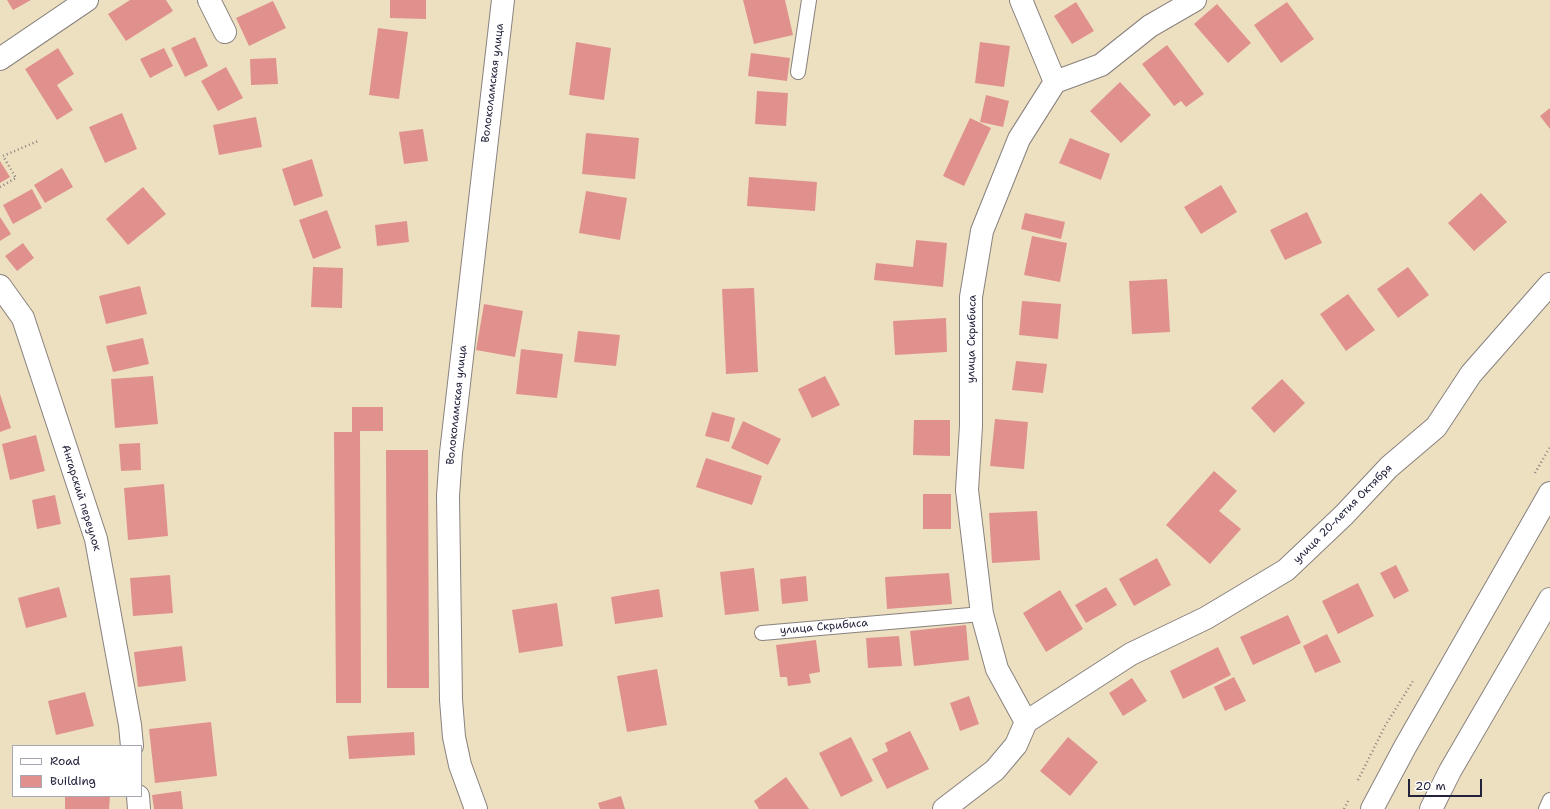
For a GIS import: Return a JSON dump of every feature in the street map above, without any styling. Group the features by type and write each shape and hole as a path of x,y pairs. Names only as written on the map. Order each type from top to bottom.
{"street":[{"path":"0,59 86,0"},
{"path":"209,0 225,32"},
{"name":"Волоколамская улица","path":"476,809 460,765 454,737 450,700 448,496 451,453 503,0"},
{"path":"1021,0 1055,82 1101,65 1150,26 1195,0"},
{"name":"улица Скрибиса","path":"1026,722 997,669 982,614 967,490 971,426 971,297 982,231 1019,139 1055,82"},
{"name":"улица 20-летия Октября","path":"1026,722 1130,654 1206,618 1286,570 1344,515 1389,467 1436,427 1471,374 1550,284"},
{"name":"Ангарский переулок","path":"0,286 23,318 96,539 130,725 132,745"},
{"path":"1372,809 1405,747 1550,493"},
{"path":"1431,809 1450,771 1550,599"},
{"path":"944,809 995,770 1016,745 1026,722"},
{"path":"138,797 139,809"}],"lane":[{"path":"798,72 809,0"},
{"name":"улица Скрибиса","path":"762,633 982,614"},
{"path":"1546,809 1550,800"}],"path":[{"path":"0,187 16,178 3,156 38,141"}],"building":[{"path":"7,0 31,0 13,10"},
{"path":"130,0 166,0 173,11 126,41 108,14"},
{"path":"390,0 426,0 426,19 390,18"},
{"path":"743,0 785,0 793,35 754,44"},
{"path":"273,1 286,28 249,46 236,18"},
{"path":"1076,2 1094,31 1072,44 1054,16"},
{"path":"1287,2 1314,39 1281,63 1254,25"},
{"path":"1217,4 1251,43 1228,63 1194,24"},
{"path":"378,28 408,32 399,99 369,95"},
{"path":"195,37 208,66 185,77 171,48"},
{"path":"576,42 611,48 604,100 569,95"},
{"path":"980,42 1010,46 1004,87 975,83"},
{"path":"1167,45 1204,94 1186,107 1181,101 1174,106 1142,64"},
{"path":"58,48 74,74 57,85 73,110 57,120 25,69"},
{"path":"164,48 173,66 150,78 140,59"},
{"path":"751,53 790,58 787,81 748,76"},
{"path":"276,58 278,84 251,85 250,59"},
{"path":"226,67 243,98 218,111 201,81"},
{"path":"1120,82 1151,115 1121,143 1090,111"},
{"path":"757,91 788,93 786,126 755,124"},
{"path":"986,95 1009,101 1003,127 980,122"},
{"path":"1550,108 1550,129 1540,116"},
{"path":"122,113 137,149 105,163 89,127"},
{"path":"256,117 262,147 219,155 213,125"},
{"path":"970,118 991,128 964,186 943,176"},
{"path":"423,129 428,161 404,164 399,132"},
{"path":"586,133 639,138 635,179 582,174"},
{"path":"1070,138 1110,154 1101,180 1059,163"},
{"path":"312,159 323,196 294,206 282,169"},
{"path":"0,161 10,177 0,183"},
{"path":"62,168 73,187 45,203 34,185"},
{"path":"749,177 817,182 815,211 747,206"},
{"path":"1221,185 1237,212 1201,234 1184,207"},
{"path":"143,187 166,214 128,245 106,219"},
{"path":"32,189 42,208 13,224 3,205"},
{"path":"586,191 627,198 620,240 579,233"},
{"path":"1481,193 1507,222 1474,251 1448,223"},
{"path":"327,210 341,248 313,259 299,220"},
{"path":"1307,212 1322,243 1285,260 1270,230"},
{"path":"1025,213 1065,222 1061,239 1021,229"},
{"path":"0,217 11,234 0,241"},
{"path":"407,221 409,242 377,246 375,225"},
{"path":"1032,236 1067,243 1060,282 1024,275"},
{"path":"916,240 947,243 943,287 874,280 876,263 913,267"},
{"path":"23,243 34,258 17,271 5,256"},
{"path":"313,267 343,268 342,308 311,307"},
{"path":"1408,267 1429,295 1398,318 1377,289"},
{"path":"1167,279 1170,332 1132,334 1129,281"},
{"path":"140,286 147,314 106,324 99,296"},
{"path":"754,288 758,372 726,374 722,289"},
{"path":"1348,294 1375,330 1346,351 1320,314"},
{"path":"1022,301 1061,304 1058,339 1019,335"},
{"path":"484,304 523,311 515,357 476,350"},
{"path":"946,318 947,352 895,355 893,321"},
{"path":"578,331 620,335 616,366 574,362"},
{"path":"143,338 149,364 113,372 106,346"},
{"path":"521,349 563,354 557,398 516,394"},
{"path":"1016,361 1047,364 1043,393 1012,390"},
{"path":"153,376 158,424 115,428 111,379"},
{"path":"825,376 840,405 812,418 798,389"},
{"path":"1282,379 1305,403 1274,433 1251,408"},
{"path":"0,394 11,428 0,432"},
{"path":"352,407 383,407 383,431 360,431 361,703 336,703 334,432 352,432"},
{"path":"712,412 735,418 729,442 705,436"},
{"path":"995,419 1028,422 1024,469 990,466"},
{"path":"914,420 950,420 950,456 913,455"},
{"path":"743,421 781,439 768,465 731,448"},
{"path":"36,435 45,471 10,480 2,444"},
{"path":"140,443 141,470 121,471 119,444"},
{"path":"386,450 428,450 429,688 387,688"},
{"path":"706,458 762,476 752,505 696,487"},
{"path":"1214,471 1237,491 1219,511 1241,529 1210,564 1166,525"},
{"path":"164,484 168,536 128,540 124,488"},
{"path":"923,494 951,494 951,529 923,529"},
{"path":"55,495 61,524 37,529 32,500"},
{"path":"1037,511 1040,560 992,563 989,513"},
{"path":"1157,558 1171,585 1134,606 1119,579"},
{"path":"1396,565 1409,591 1394,599 1380,573"},
{"path":"754,568 759,611 725,615 720,572"},
{"path":"949,573 952,604 887,609 885,577"},
{"path":"170,575 173,613 133,616 130,578"},
{"path":"806,576 808,601 782,604 780,579"},
{"path":"1358,583 1374,616 1338,634 1322,601"},
{"path":"59,587 67,617 26,628 18,598"},
{"path":"1106,587 1117,605 1086,623 1075,605"},
{"path":"659,589 663,617 615,624 611,597"},
{"path":"1060,590 1083,629 1046,652 1023,613"},
{"path":"557,603 563,646 519,653 512,610"},
{"path":"1288,615 1301,643 1253,665 1240,637"},
{"path":"966,625 969,660 914,666 910,631"},
{"path":"1327,634 1341,662 1315,673 1303,646"},
{"path":"899,636 902,666 868,668 866,638"},
{"path":"816,640 820,672 809,674 811,683 788,686 787,677 780,677 776,645"},
{"path":"182,646 186,681 138,687 134,652"},
{"path":"1218,647 1231,675 1183,699 1170,671"},
{"path":"657,669 667,725 627,732 617,676"},
{"path":"1234,677 1246,701 1225,711 1214,687"},
{"path":"1132,678 1147,701 1123,716 1109,693"},
{"path":"85,692 94,726 56,735 48,701"},
{"path":"969,696 979,724 960,731 950,703"},
{"path":"211,722 217,776 155,783 149,729"},
{"path":"910,731 929,769 887,789 872,759 888,751 885,743"},
{"path":"414,732 415,755 349,759 347,736"},
{"path":"851,737 873,781 841,797 819,753"},
{"path":"1068,737 1098,762 1070,796 1040,771"},
{"path":"786,777 809,809 759,809 754,801"},
{"path":"181,791 183,809 154,809 152,795"},
{"path":"621,796 625,809 600,809 598,803"},
{"path":"65,797 110,797 109,809 65,809"}]}
